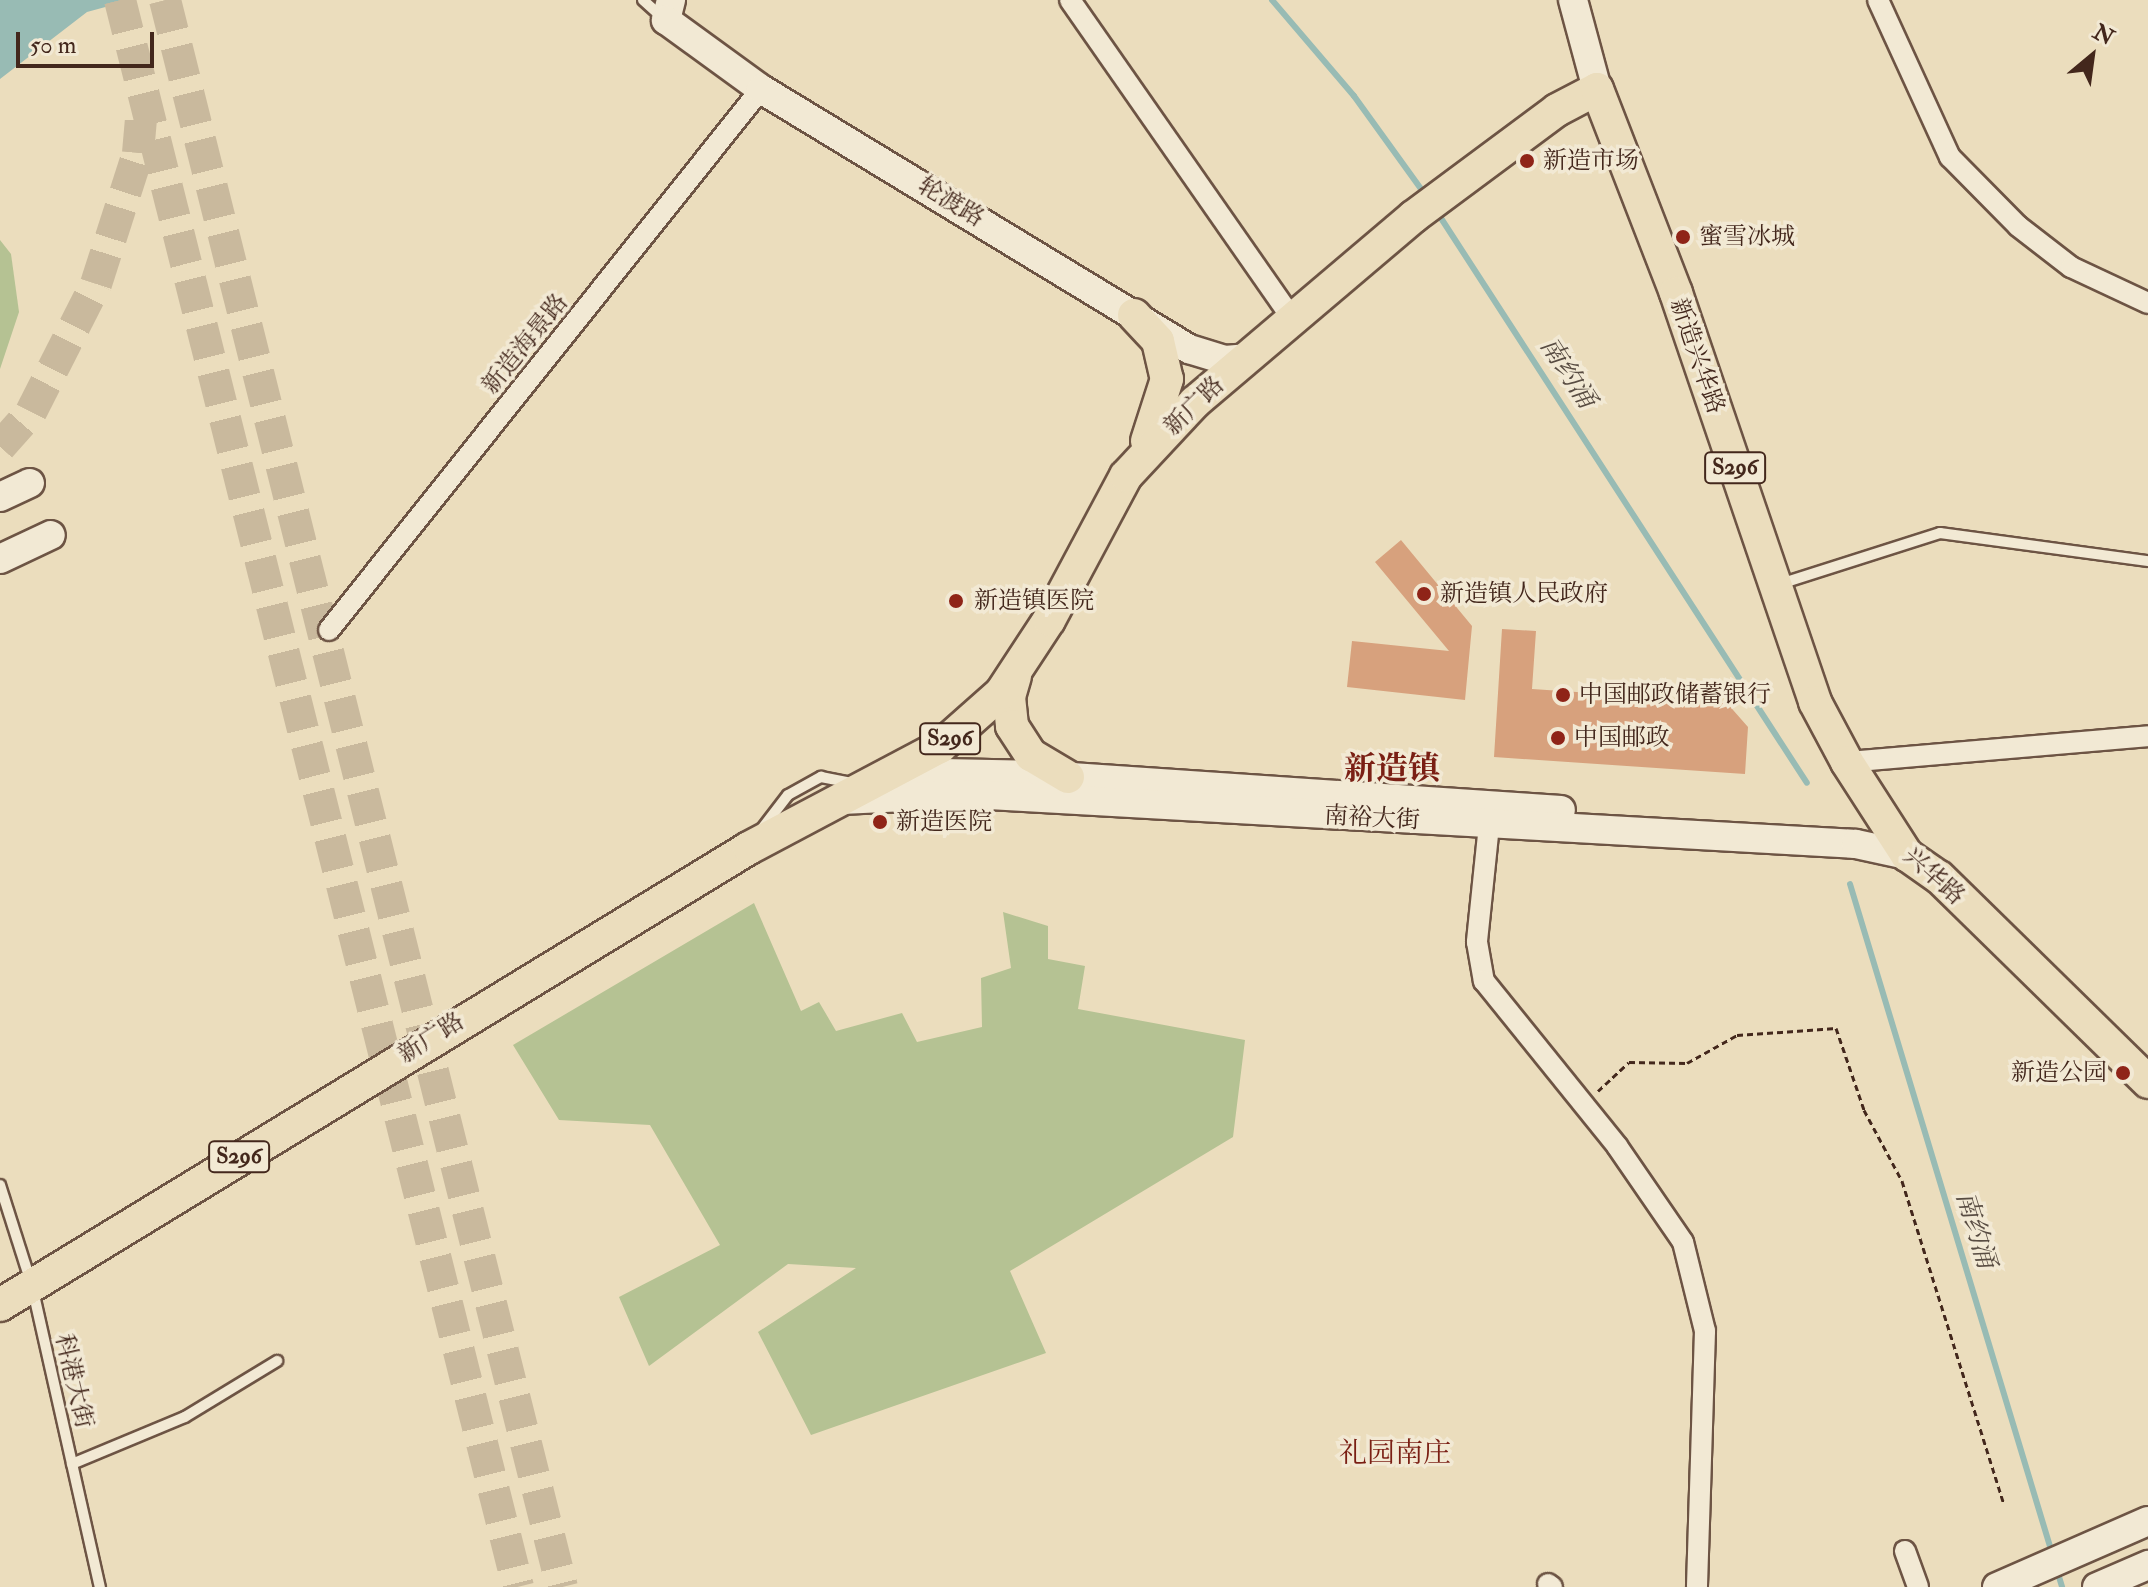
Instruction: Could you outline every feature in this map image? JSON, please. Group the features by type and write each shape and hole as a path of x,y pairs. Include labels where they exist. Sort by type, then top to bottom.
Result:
{"main road":[{"name":"新造兴华路","path":"1573,0 1597,89 1676,293 1815,702 1847,762 1900,846"},
{"name":"轮渡路","path":"669,10 761,89 1134,315 1201,355 1246,358"},
{"name":"新广路","path":"865,786 950,739 991,703 1018,670 1137,463 1246,358 1461,180 1557,110 1597,89"},
{"path":"1134,315 1158,341 1167,379 1162,404 1137,463"},
{"path":"0,497 30,483"},
{"path":"0,559 51,535"},
{"path":"1018,670 1009,697 1012,726 1031,755 1068,777"},
{"name":"南裕大街","path":"865,786 917,774 1068,777 1900,846"},
{"name":"S296","path":"836,800 865,786"},
{"name":"南裕大街","path":"836,800 941,793 1900,846"},
{"name":"新广路","path":"32,1286 749,848 836,800"},
{"name":"兴华路","path":"1900,846 1935,858 1979,891 2148,1053"},
{"name":"兴华路","path":"1900,846 1939,877 2148,1082"},
{"path":"0,1280 7,1276 32,1286"},
{"name":"S296","path":"0,1305 32,1286"},
{"path":"1997,1587 2148,1521"},
{"path":"2101,1585 2148,1565"}],"street":[{"path":"1070,0 1292,318"},
{"path":"1878,0 1950,157 2018,226 2071,267 2148,303"},
{"name":"新造海景路","path":"329,630 761,89"},
{"path":"1847,762 2148,736"},
{"path":"1489,825 1477,942 1484,981 1584,1105 1683,1242 1705,1331 1697,1587"},
{"path":"1905,1551 1918,1587"}],"lane":[{"path":"643,0 669,10"},
{"path":"1775,585 1940,533 2148,561"},
{"path":"749,848 788,795 821,777 865,786"},
{"name":"科港大街","path":"0,1185 32,1286 100,1587"},
{"path":"72,1464 185,1417 277,1361"}],"path":[{"path":"1584,1105 1629,1062 1687,1063 1737,1035 1836,1028 1864,1110 1902,1181 2003,1502"}],"green space":[{"path":"0,240 11,254 19,312 0,369"},
{"path":"754,903 801,1011 819,1002 836,1031 902,1013 917,1042 982,1027 981,978 1011,968 1003,912 1048,926 1048,959 1085,966 1078,1009 1245,1040 1233,1137 1010,1271 1046,1353 811,1435 758,1332 856,1268 788,1264 649,1366 619,1297 720,1245 650,1125 559,1120 513,1045"}],"water":[{"path":"0,0 131,0 87,12 0,79"}],"building":[{"name":"新造镇人民政府","path":"1401,540 1472,626 1465,700 1347,687 1352,641 1449,651 1375,562"},
{"name":"中国邮政储蓄银行","path":"1502,629 1536,631 1532,689 1726,702 1748,727 1745,774 1494,757"}],"waterway":[{"name":"南约涌","path":"1272,0 1354,96 1426,196"},
{"name":"南约涌","path":"1437,212 1807,783"},
{"name":"南约涌","path":"1850,884 2052,1553"},
{"name":"南约涌","path":"2056,1567 2062,1587"}],"tunnel":[{"path":"120,0 518,1587"},
{"path":"165,0 562,1587"},
{"path":"0,447 31,412 96,284 138,153 141,117"}],"place":[{"name":"新造市场","path":"1527,161"},
{"name":"蜜雪冰城","path":"1683,237"},
{"name":"新造镇人民政府","path":"1424,594"},
{"name":"新造镇医院","path":"956,601"},
{"name":"中国邮政储蓄银行","path":"1563,695"},
{"name":"中国邮政","path":"1558,738"},
{"name":"新造医院","path":"880,822"},
{"name":"新造公园","path":"2123,1073"}],"district":[{"name":"新造镇","path":"1392,769"},
{"name":"礼园南庄","path":"1395,1454"}]}
